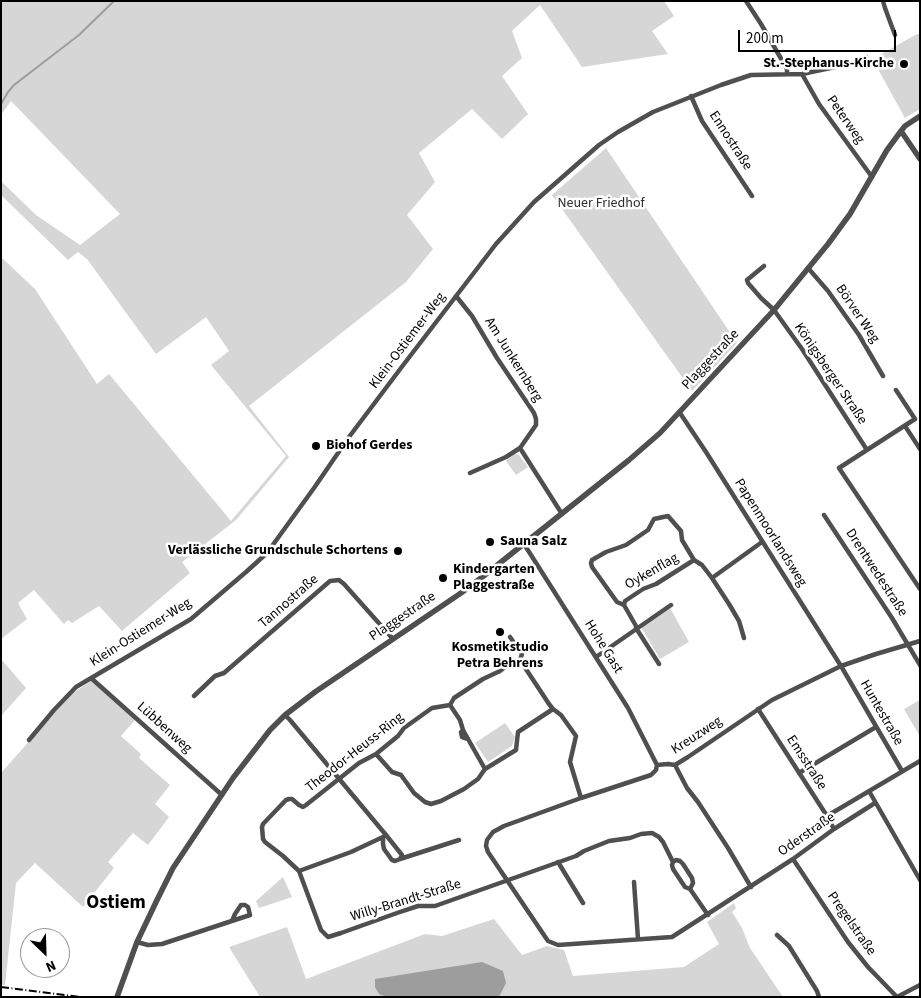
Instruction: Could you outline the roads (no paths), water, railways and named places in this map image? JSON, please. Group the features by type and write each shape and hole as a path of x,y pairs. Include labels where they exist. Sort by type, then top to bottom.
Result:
{"street":[{"path":"746,1 787,69 787,74"},
{"path":"884,1 895,35"},
{"name":"Klein-Ostiemer-Weg","path":"29,740 76,687 191,619 267,552 350,435 496,244 530,208 599,145 653,112 720,85 751,76 802,74 854,63 866,57"},
{"name":"Peterweg","path":"802,74 819,104 872,177"},
{"name":"Ennostraße","path":"691,96 702,121 752,196"},
{"name":"Plaggestraße","path":"116,997 137,942 173,868 251,753 270,730 285,715 315,692 464,591 629,460 660,433 774,310 850,214 887,150 901,131 920,116"},
{"path":"901,131 920,159"},
{"path":"764,266 747,280 760,298 774,310"},
{"name":"Börver Weg","path":"808,268 833,298 859,335 883,376"},
{"name":"Am Junkernberg","path":"456,296 472,316 536,419 536,425 520,448"},
{"name":"Königsberger Straße","path":"774,310 802,349 867,450"},
{"path":"896,390 914,419 840,468 920,589"},
{"name":"Papenmoorlandsweg","path":"680,413 841,666"},
{"path":"905,426 920,449"},
{"path":"470,473 506,457 520,448 562,514"},
{"name":"Drentwedestraße","path":"824,515 920,665"},
{"path":"659,664 624,605 617,602 591,563 592,560 606,552 626,545 648,530 654,519 668,516 681,530 682,540 694,560 702,565 712,578 739,621 744,638"},
{"path":"712,578 762,542"},
{"name":"Hohe Gast","path":"524,544 628,708 657,765"},
{"name":"Oykenflag","path":"624,605 624,601 643,589 656,584 694,560"},
{"name":"Tannostraße","path":"194,696 214,676 224,673 330,581 339,580 344,584 393,639"},
{"path":"596,657 670,604"},
{"path":"510,637 522,654 521,663 553,709 561,715 576,736 570,762 581,798"},
{"name":"Kreuzweg","path":"487,840 493,832 504,826 651,774 656,770 657,765 675,765 772,700 841,666 920,641"},
{"name":"Theodor-Heuss-Ring","path":"308,896 299,871 263,839 263,824 289,798 299,805 306,805 359,764 376,754 398,736 404,728 432,708 450,705 454,698 483,679 520,660"},
{"name":"Huntestraße","path":"841,666 902,771"},
{"name":"Lübbenweg","path":"91,678 222,795"},
{"path":"450,705 460,720 463,730 485,769"},
{"path":"376,754 392,772 401,774 414,793 425,802 431,804 464,789 478,779 485,769 516,750 518,732 553,709"},
{"name":"Emsstraße","path":"758,709 827,816 834,830"},
{"path":"285,715 402,856 400,859"},
{"path":"799,773 876,727"},
{"name":"Oderstraße","path":"827,816 920,761"},
{"path":"675,765 687,788 728,848 751,887"},
{"path":"869,791 920,880"},
{"name":"Oderstraße","path":"487,840 488,852 548,941 558,945 672,937 751,887 875,803"},
{"path":"507,880 576,856 609,841 652,833 663,842 673,862 673,870 681,883 685,887 690,888 708,915"},
{"path":"385,836 382,844 392,860 459,840"},
{"path":"299,871 351,852 385,836"},
{"name":"Pregelstraße","path":"793,859 848,942 868,967 897,997"},
{"path":"673,862 676,860 683,864 692,878 693,883 690,888"},
{"path":"558,862 583,903"},
{"name":"Willy-Brandt-Straße","path":"308,896 321,930 328,937 332,937 396,913 418,906 434,906 507,880"},
{"path":"634,882 638,939"},
{"path":"137,942 148,946 162,944 232,921"},
{"path":"777,935 789,946 818,990 819,997"},
{"path":"897,997 920,984"}],"waterway":[{"path":"1,104 14,85 79,35 114,1"}],"railway":[{"path":"1,987 80,997"}],"place":[{"name":"St.-Stephanus-Kirche","path":"904,64"},
{"name":"Biohof Gerdes","path":"316,446"},
{"name":"Sauna Salz","path":"490,542"},
{"name":"Verlässliche Grundschule Schortens","path":"398,551"},
{"name":"Kindergarten Plaggestraße","path":"443,578"},
{"name":"Kosmetikstudio Petra Behrens","path":"500,632"}],"district":[{"name":"Ostiem","path":"116,904"}],"park label":[{"name":"Neuer Friedhof","path":"601,204"}]}
